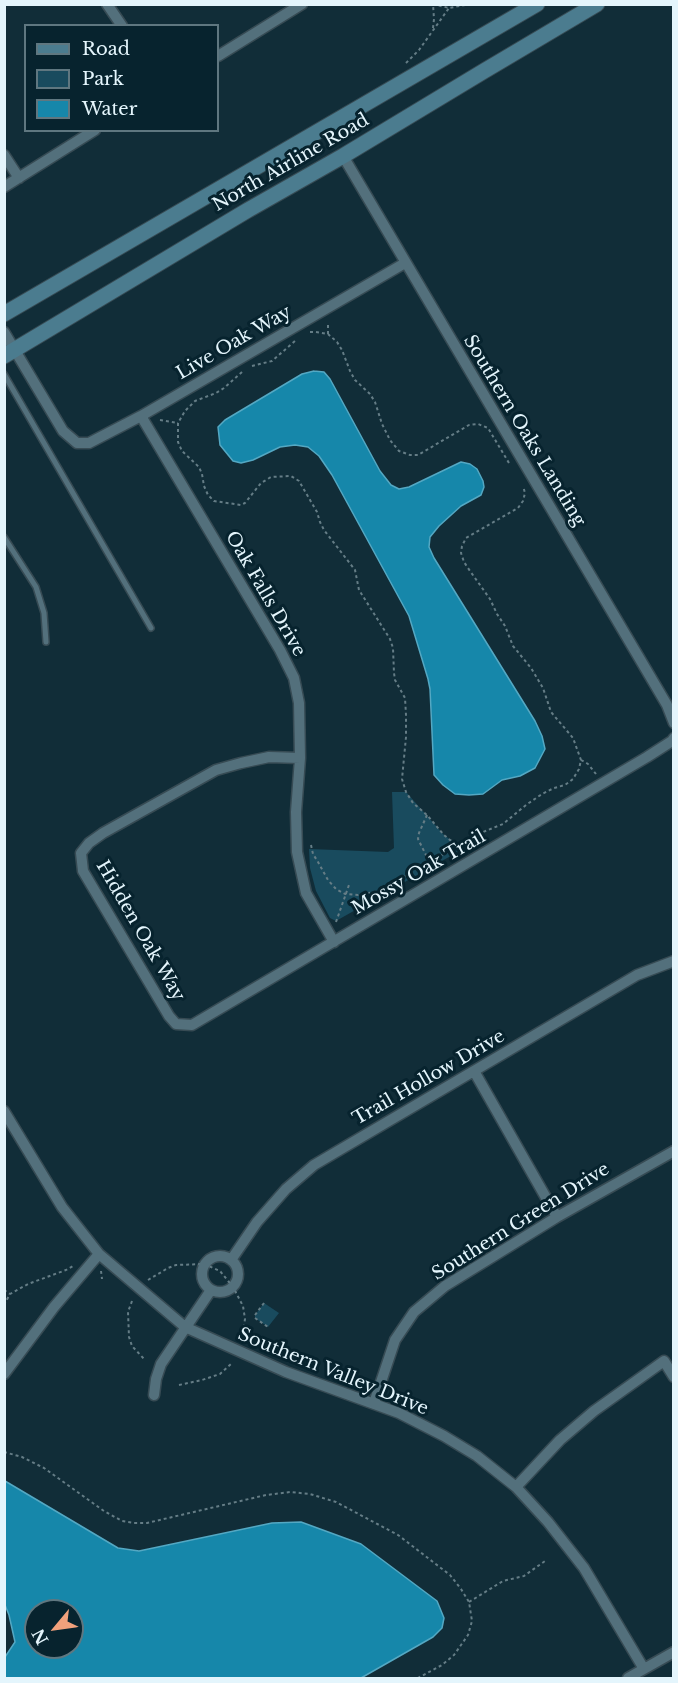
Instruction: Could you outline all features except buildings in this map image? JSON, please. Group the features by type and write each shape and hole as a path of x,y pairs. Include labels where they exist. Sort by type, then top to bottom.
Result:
{"main road":[{"name":"North Airline Road","path":"4,314 537,4"},
{"name":"North Airline Road","path":"10,352 597,4"}],"street":[{"path":"107,4 121,24"},
{"path":"219,55 303,5"},
{"path":"4,187 92,132"},
{"path":"4,155 19,178"},
{"name":"Southern Oaks Landing","path":"344,156 667,705 674,723"},
{"name":"Live Oak Way","path":"10,352 63,431 77,443 89,443 141,416 405,263"},
{"path":"4,332 10,352"},
{"name":"Oak Falls Drive","path":"141,416 280,650 294,678 299,703 300,758 296,812 297,852 306,893 332,939"},
{"name":"Mossy Oak Trail","path":"176,1024 192,1025 332,939 647,758 674,738"},
{"name":"Hidden Oak Way","path":"176,1024 169,1016 83,871 81,853 89,843 103,833 216,770 269,757 300,758"},
{"name":"Trail Hollow Drive","path":"231,1260 257,1222 286,1189 314,1165 637,975 674,961"},
{"path":"474,1071 557,1217"},
{"name":"Southern Valley Drive","path":"4,1111 62,1207 99,1254 185,1327 286,1372 399,1413 477,1456 516,1487 561,1537 584,1568 644,1669"},
{"name":"Southern Green Drive","path":"374,1403 395,1340 414,1312 445,1286 557,1217 674,1151"},
{"path":"4,1374 54,1307 99,1254"},
{"path":"214,1257 225,1257 231,1260 237,1270 236,1282 228,1291 222,1293 211,1290 201,1276 204,1264 214,1257"},
{"path":"154,1395 161,1364 211,1290"},
{"path":"516,1487 560,1440 594,1411 664,1361 674,1377"},
{"path":"628,1678 674,1652"}],"lane":[{"path":"4,374 151,628"},
{"path":"4,537 36,587 44,613 46,642"}],"path":[{"path":"433,31 433,4 449,8 470,4"},
{"path":"305,333 328,334 337,342 355,380 375,402 382,424 399,451 418,455 468,425 478,424 488,428 511,467"},
{"path":"300,337 273,361 248,367 224,388 195,401 178,423 177,442 200,467 204,486 214,501 241,505 261,483 271,477 291,476 299,481 310,498 324,530 355,570 359,590 390,639 393,648 395,680 405,698 406,737 402,779 406,792 413,803 444,835 460,845"},
{"path":"523,487 525,493 518,508 466,538 461,554 490,599 513,646 531,668 543,688 551,712 573,738 581,760 588,764 602,784"},
{"path":"311,844 313,854 336,889 345,894 358,895 375,892 392,885 429,861 483,832 503,824 542,794 565,785 573,779 581,760"},
{"path":"427,815 418,839 429,861"},
{"path":"332,939 349,885"},
{"path":"4,1305 10,1294 28,1284 66,1270 78,1262"},
{"path":"4,1290 10,1294"},
{"path":"132,1301 128,1312 129,1337 132,1346 146,1360"},
{"path":"264,1302 255,1318 268,1327"},
{"path":"179,1385 220,1374 232,1363"},
{"path":"4,1452 22,1457 44,1468 104,1511 122,1521 147,1523 266,1495 290,1492 310,1494 336,1502 398,1535 450,1575 469,1602 472,1621 468,1635 454,1655 418,1678"},
{"path":"469,1602 504,1581 524,1576 545,1561"}],"green space":[{"path":"392,792 406,792 444,835 463,849 336,921 330,918 316,891 310,868 309,849 388,852 394,848"},
{"path":"264,1303 279,1313 268,1327 255,1318"}],"water":[{"path":"314,371 324,372 330,379 380,471 391,485 399,489 409,487 461,462 477,469 483,481 484,487 481,495 461,506 439,526 430,537 429,547 535,721 545,749 535,768 520,776 502,780 483,794 455,794 434,775 430,689 409,616 332,475 319,456 308,447 295,445 280,447 241,463 233,461 220,445 218,427 225,420 302,374"},
{"path":"5,1481 118,1548 139,1551 272,1523 301,1522 361,1544 437,1601 444,1618 442,1628 433,1637 361,1678 5,1678 5,1657 15,1642 5,1605"}]}
